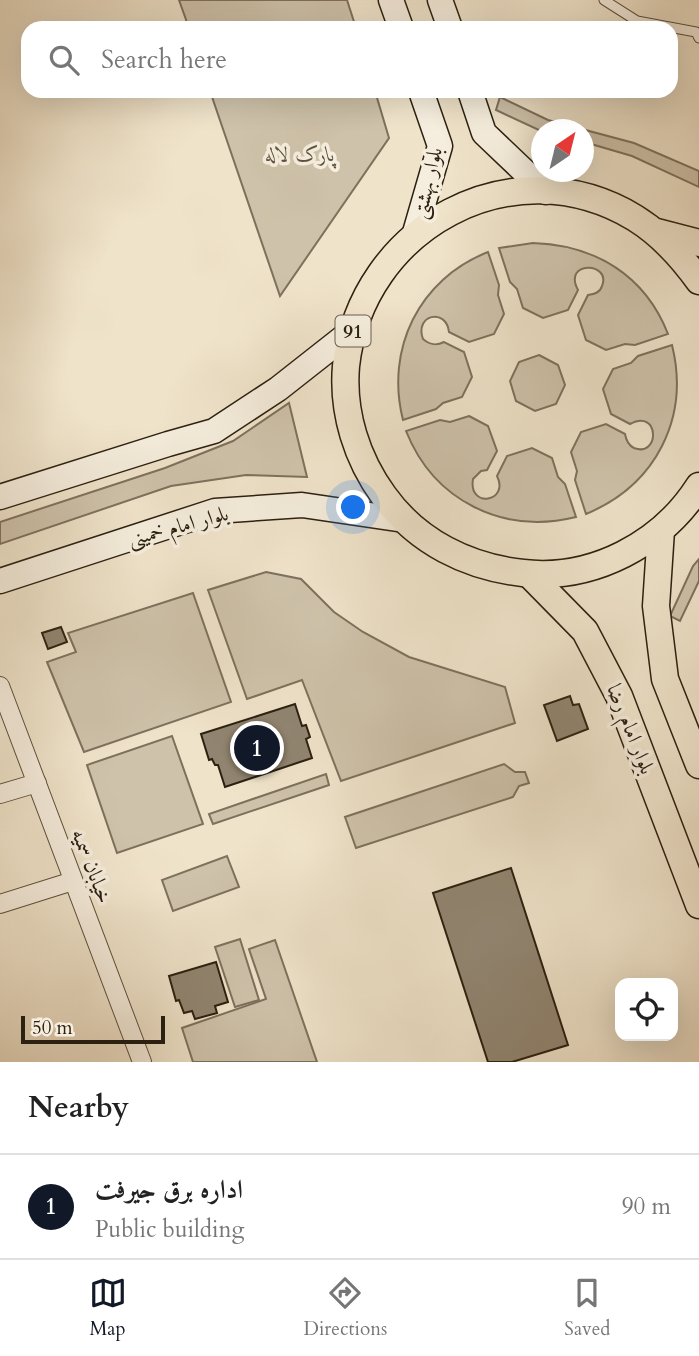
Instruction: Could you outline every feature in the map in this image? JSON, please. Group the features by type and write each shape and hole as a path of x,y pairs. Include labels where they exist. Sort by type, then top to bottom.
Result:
{"main road":[{"path":"391,0 398,21"},
{"path":"440,0 448,21"},
{"name":"بلوار بهشتی","path":"414,236 440,146 423,98"},
{"path":"472,98 484,133 546,192"},
{"name":"91","path":"699,281 671,246 653,231 634,218 602,203 569,194 546,192 499,195 477,201 432,222 397,251 383,269 360,308 353,330 348,352 346,386 349,420 355,442 375,484 388,503 404,520 441,548 483,566 529,574 552,574 597,565 623,555 661,530 699,486"},
{"name":"91","path":"653,231 699,243"},
{"path":"0,497 214,431 278,389 353,330"},
{"name":"بلوار امام خمینی","path":"0,581 215,511 302,505 404,520"},
{"path":"661,530 656,606 665,679 699,765"},
{"name":"بلوار امام رضا","path":"529,574 585,631 619,696 699,905"}],"street":[{"name":"خیابان سمیه","path":"0,686 142,1062"},
{"path":"0,794 37,783"},
{"path":"0,904 74,881"}],"lane":[{"path":"604,0 637,21"},
{"path":"678,29 695,32 699,38"}],"green space":[{"path":"179,0 347,0 354,21 186,21"},
{"name":"پارک لاله","path":"212,98 377,98 389,138 280,296"},
{"path":"500,98 546,119 531,119 531,126 496,110"},
{"path":"594,132 634,143 699,171 699,187 632,156 594,145"},
{"path":"533,243 577,250 615,267 646,295 668,334 635,345 625,344 606,350 586,340 578,315 588,295 595,294 602,286 603,278 595,269 581,269 576,273 578,290 568,310 543,318 523,308 517,289 510,282 499,248"},
{"path":"488,252 499,285 498,295 504,314 494,334 469,342 449,332 442,319 432,317 426,320 421,331 423,339 433,344 444,342 464,352 472,377 462,397 403,420 399,368 404,343 413,320 426,298 443,280 464,264"},
{"path":"672,345 676,398 671,423 662,446 649,467 632,486 586,514 575,480 577,471 571,452 581,432 606,424 625,434 634,448 643,449 652,441 653,434 647,422 630,424 611,414 603,389 613,369 631,363 638,356"},
{"path":"539,355 558,365 565,385 556,404 535,411 516,401 510,381 519,362"},
{"path":"289,403 307,477 246,475 171,486 0,544 0,522 165,468 233,441"},
{"path":"469,416 488,426 497,451 487,470 481,471 473,479 476,495 482,498 494,496 498,492 497,476 507,456 532,448 552,458 558,477 565,484 576,517 523,521 474,507 453,494 418,456 406,431 440,420 450,422"},
{"path":"699,559 699,581 680,621 670,616 693,566"},
{"path":"266,572 301,579 334,612 363,632 409,657 505,687 515,723 341,781 302,680 247,699 208,590"},
{"path":"193,593 231,702 84,752 47,662 76,652 68,633"},
{"path":"172,736 203,824 117,853 87,765"},
{"path":"504,764 515,772 525,772 529,783 519,786 513,797 356,848 345,817"},
{"path":"326,774 329,785 213,824 209,814"},
{"path":"227,856 239,887 173,911 162,880"},
{"path":"240,939 259,1000 235,1007 215,947"},
{"path":"275,940 317,1062 193,1062 182,1028 266,999 249,949"}],"building":[{"path":"61,627 67,642 48,649 42,633"},
{"path":"570,696 573,705 579,704 588,729 557,741 544,705"},
{"path":"295,704 302,726 306,725 310,737 306,739 312,758 225,787 218,765 215,765 212,759 209,760 201,734"},
{"path":"511,868 568,1045 512,1062 488,1062 433,893"},
{"path":"216,962 228,1002 215,1006 217,1013 195,1019 192,1011 184,1013 179,1000 176,1001 169,976"}],"place":[{"name":"اداره برق جیرفت","path":"257,748"}]}
